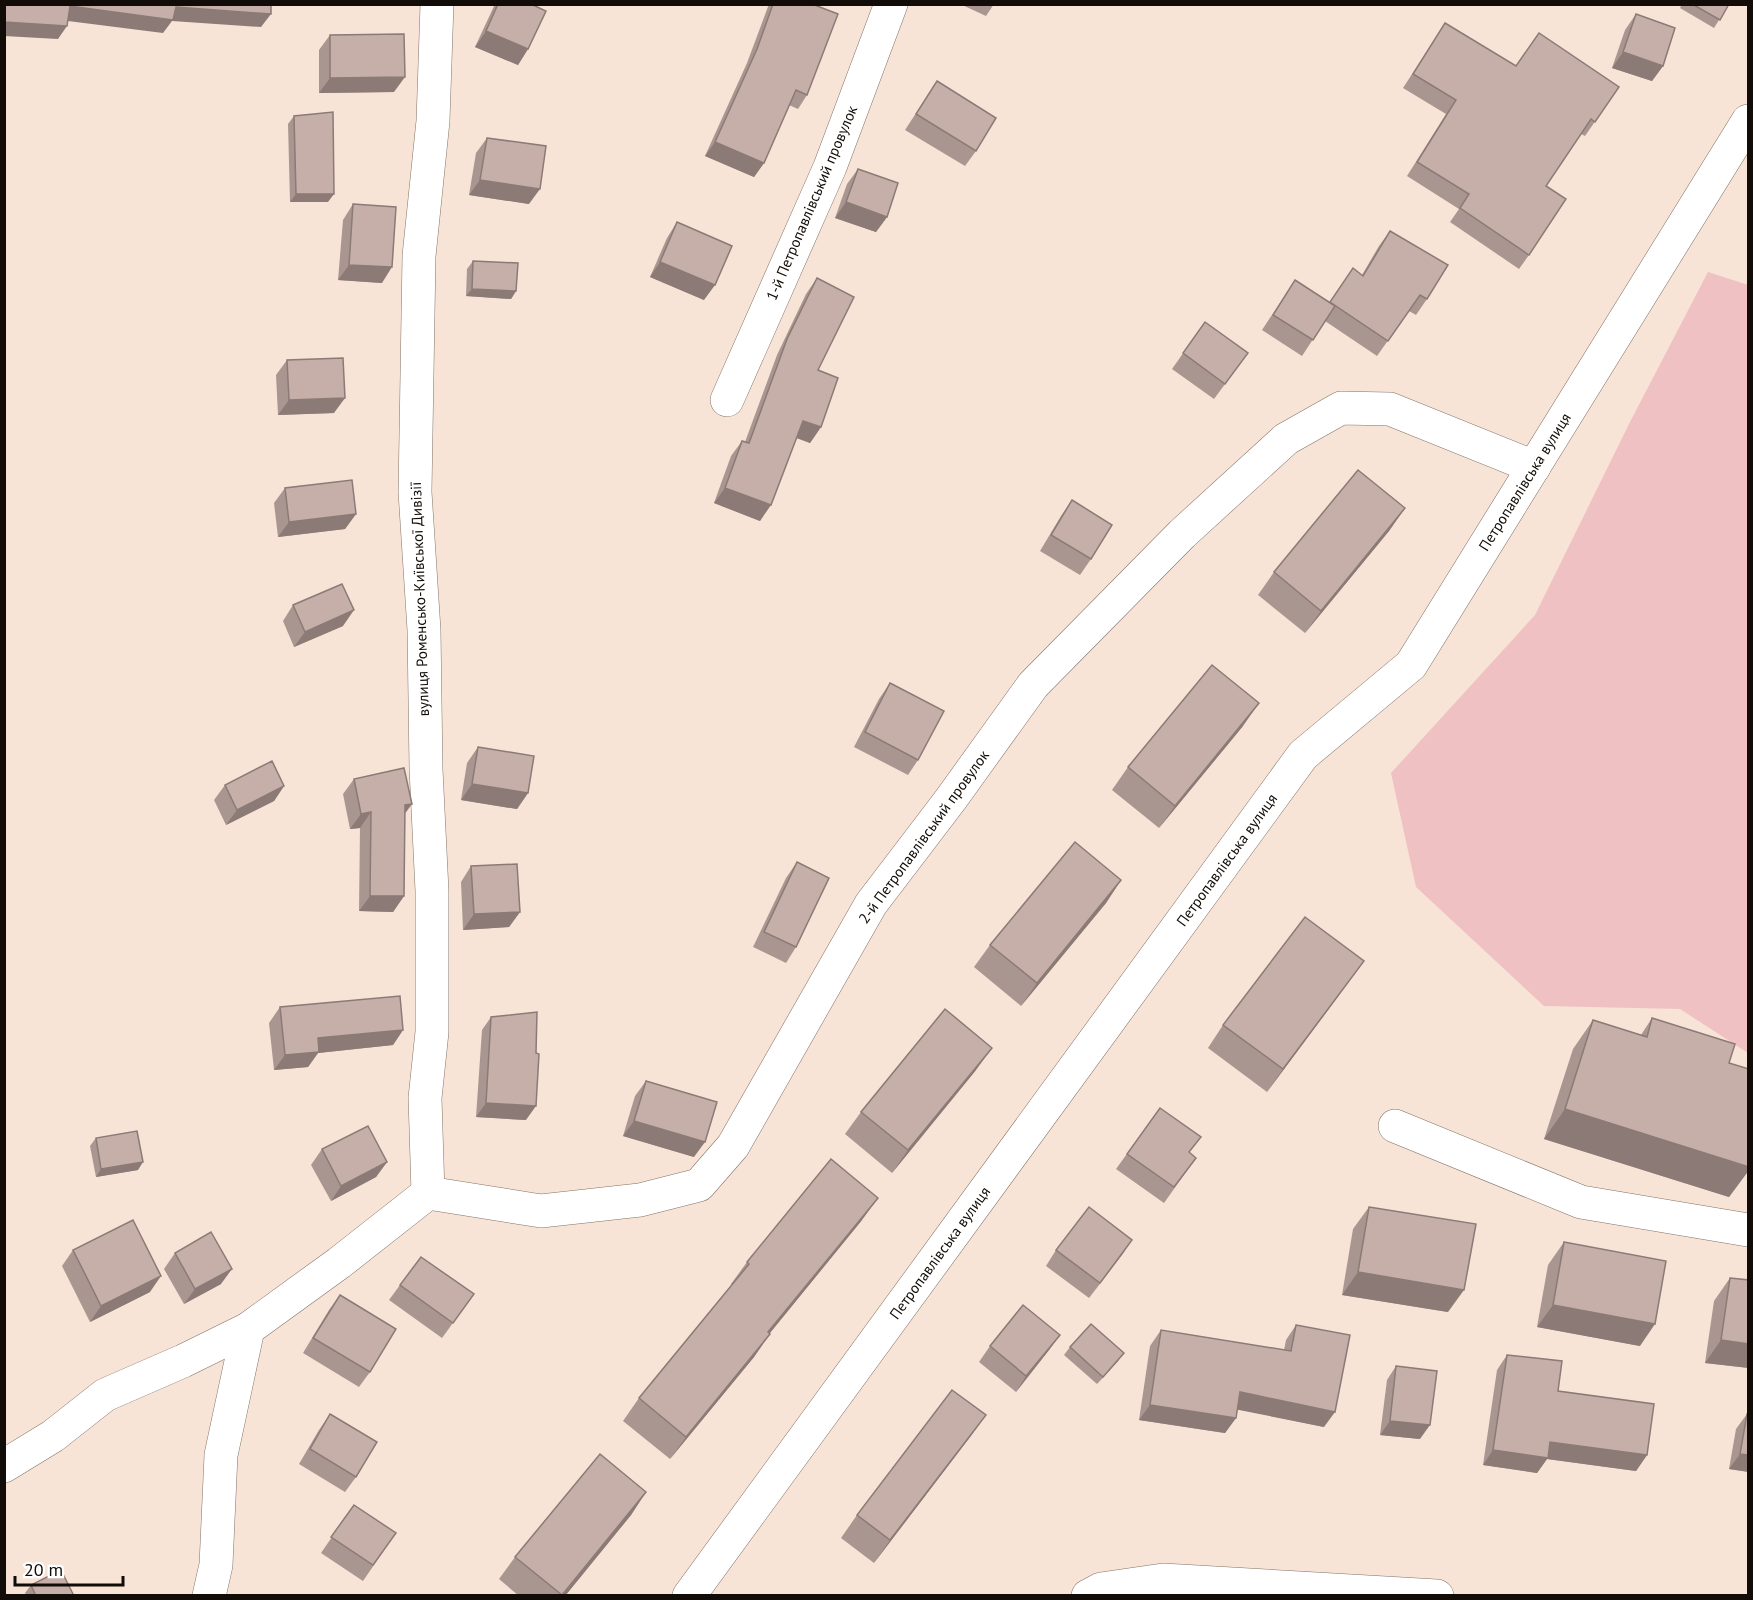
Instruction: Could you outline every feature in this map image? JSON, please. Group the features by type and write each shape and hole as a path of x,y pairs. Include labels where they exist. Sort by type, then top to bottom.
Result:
{"street":[{"name":"вулиця Роменсько-Київської Дивізії","path":"428,1193 425,1098 432,1032 432,891 426,768 424,630 415,492 419,256 433,121 437,4"},
{"name":"1-й Петропавлівський провулок","path":"727,400 830,167 891,4"},
{"name":"Петропавлівська вулиця","path":"689,1596 1303,755 1411,665 1749,121"},
{"name":"2-й Петропавлівський провулок","path":"428,1193 541,1211 640,1200 699,1185 733,1146 871,904 951,799 1033,685 1182,534 1286,439 1341,408 1390,409 1534,467"},
{"path":"1395,1126 1581,1202 1749,1230"},
{"path":"4,1466 53,1436 105,1395 183,1361 248,1329 339,1263 428,1193"},
{"path":"209,1596 216,1565 221,1455 248,1329"},
{"path":"1088,1596 1101,1589 1163,1580 1437,1596"}],"shaded area":[{"path":"1708,272 1748,285 1748,1053 1680,1009 1544,1006 1416,887 1391,773 1535,615 1630,422"}],"building":[{"path":"4,4 271,4 271,14 176,7 173,20 70,6 67,26 4,22"},
{"path":"498,4 531,4 546,11 528,49 486,31"},
{"path":"773,4 812,4 838,14 807,95 796,90 764,163 715,142 757,49"},
{"path":"1692,4 1729,4 1720,20"},
{"path":"1636,14 1675,28 1663,66 1623,52"},
{"path":"1445,23 1516,66 1539,33 1619,87 1595,122 1591,119 1546,186 1566,199 1529,255 1460,208 1469,194 1417,162 1456,100 1413,74"},
{"path":"404,34 405,77 330,78 330,35"},
{"path":"937,81 996,118 976,151 916,114"},
{"path":"333,112 334,194 296,194 294,116"},
{"path":"487,138 546,146 540,189 480,180"},
{"path":"858,169 898,183 887,217 846,202"},
{"path":"353,204 396,207 392,267 349,265"},
{"path":"677,222 732,246 715,285 660,262"},
{"path":"1390,231 1448,265 1427,299 1420,295 1388,341 1330,302 1353,268 1363,276"},
{"path":"473,261 518,263 516,291 472,289"},
{"path":"817,278 854,297 818,370 838,378 821,427 803,421 771,505 725,488 742,441 749,443 787,339"},
{"path":"1295,280 1335,306 1313,340 1273,315"},
{"path":"1205,322 1248,353 1225,384 1183,353"},
{"path":"343,358 345,398 289,400 287,360"},
{"path":"1358,470 1405,508 1321,611 1274,572"},
{"path":"352,480 356,514 289,522 285,488"},
{"path":"1072,500 1112,525 1091,559 1051,535"},
{"path":"342,584 354,610 305,632 293,605"},
{"path":"1212,665 1259,703 1175,806 1128,767"},
{"path":"890,683 944,711 918,760 865,732"},
{"path":"478,747 534,756 528,793 472,784"},
{"path":"272,761 284,786 237,810 225,785"},
{"path":"404,768 412,804 405,805 404,896 370,896 371,812 361,814 354,779"},
{"path":"1075,842 1121,880 1037,983 990,945"},
{"path":"797,862 829,878 796,947 764,932"},
{"path":"517,864 520,912 474,914 471,866"},
{"path":"1305,917 1364,961 1283,1069 1223,1025"},
{"path":"400,996 403,1030 318,1038 319,1052 285,1055 280,1007"},
{"path":"945,1009 992,1048 908,1150 861,1112"},
{"path":"537,1012 536,1053 539,1054 536,1106 486,1103 491,1017"},
{"path":"1652,1018 1735,1044 1729,1063 1749,1069 1749,1167 1565,1109 1593,1020 1647,1037"},
{"path":"646,1081 717,1102 705,1142 634,1121"},
{"path":"1160,1108 1201,1137 1189,1152 1196,1158 1174,1187 1127,1154"},
{"path":"368,1126 387,1162 341,1186 322,1149"},
{"path":"137,1131 143,1162 101,1169 96,1138"},
{"path":"831,1159 878,1198 768,1332 770,1334 686,1437 639,1398 749,1264 747,1262"},
{"path":"1089,1207 1132,1240 1100,1283 1056,1250"},
{"path":"1369,1207 1476,1224 1464,1290 1358,1272"},
{"path":"133,1220 161,1276 101,1306 73,1250"},
{"path":"211,1232 232,1269 195,1289 175,1253"},
{"path":"1564,1242 1666,1261 1655,1324 1553,1305"},
{"path":"421,1257 474,1294 453,1323 400,1285"},
{"path":"1730,1278 1749,1280 1749,1344 1721,1340"},
{"path":"340,1295 396,1329 370,1372 313,1338"},
{"path":"1023,1305 1060,1335 1026,1376 990,1346"},
{"path":"1091,1324 1124,1353 1103,1377 1070,1347"},
{"path":"1296,1325 1350,1335 1335,1412 1240,1392 1236,1418 1150,1405 1161,1330 1291,1351"},
{"path":"1507,1355 1562,1361 1558,1391 1654,1404 1647,1455 1550,1442 1548,1458 1493,1450"},
{"path":"1396,1366 1437,1371 1430,1425 1390,1421"},
{"path":"952,1390 986,1415 890,1540 857,1515"},
{"path":"330,1414 377,1442 356,1477 310,1449"},
{"path":"1747,1414 1749,1414 1749,1455 1740,1454"},
{"path":"600,1454 646,1492 562,1595 515,1557"},
{"path":"354,1505 396,1533 373,1565 331,1537"},
{"path":"61,1570 74,1596 36,1596 31,1585"}]}
